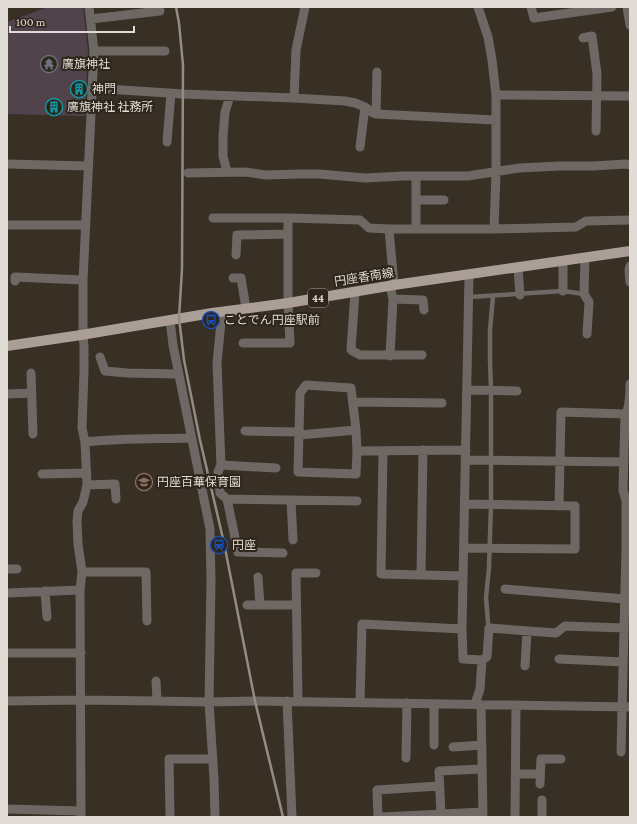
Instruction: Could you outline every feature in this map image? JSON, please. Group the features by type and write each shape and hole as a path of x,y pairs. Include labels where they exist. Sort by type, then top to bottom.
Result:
{"main road":[{"name":"円座香南線","path":"7,346 246,308 288,303 630,251"}],"street":[{"path":"7,809 81,814 80,590 82,572 78,544 77,521 78,511 83,502 87,485 85,442 82,428 84,371 83,280 94,51 89,7"},
{"path":"294,98 296,50 304,7"},
{"path":"478,7 488,37 496,95 494,229"},
{"path":"531,7 534,18 612,7"},
{"path":"627,7 630,26"},
{"path":"90,19 160,11"},
{"path":"583,38 592,36 597,74 596,131"},
{"path":"94,51 165,51"},
{"path":"376,114 377,72"},
{"path":"92,88 344,101 365,107 376,114 495,120"},
{"path":"167,142 171,93"},
{"path":"496,95 630,96"},
{"path":"227,172 223,156 223,136 225,112 230,96"},
{"path":"360,147 365,107"},
{"path":"7,164 88,166"},
{"path":"188,173 245,172 266,175 319,174 365,178 403,176 468,176 508,169 544,166 581,167 630,165"},
{"path":"416,181 416,229"},
{"path":"416,200 444,200"},
{"path":"213,218 360,220 369,228 389,229 576,227 586,221 630,220"},
{"path":"243,343 290,343 288,303 288,218"},
{"path":"7,225 86,225"},
{"path":"389,229 393,299 390,356"},
{"path":"236,256 237,235 288,234"},
{"path":"585,258 584,294 589,302 587,334"},
{"path":"563,261 563,292"},
{"path":"630,266 630,282"},
{"path":"518,268 520,295"},
{"path":"469,275 462,629 463,659 482,660 487,657 490,628 556,633 565,626 624,628"},
{"path":"15,281 15,276 83,280"},
{"path":"233,278 241,278 246,308"},
{"path":"355,292 351,350 360,355 422,355"},
{"path":"393,299 423,300 424,310"},
{"path":"222,312 217,364 221,465 218,472 220,493 227,499 238,552 283,553"},
{"path":"170,320 172,345 210,529 211,581 209,702 215,817"},
{"path":"100,357 105,371 178,374"},
{"path":"31,373 33,434"},
{"path":"621,752 626,707 623,662 626,501 622,490 625,414 627,412 630,384"},
{"path":"306,385 351,388 356,430 356,474 298,472 300,394 306,385"},
{"path":"467,390 517,391"},
{"path":"7,394 32,393"},
{"path":"353,402 442,404"},
{"path":"559,506 561,412 625,414"},
{"path":"245,431 299,433 356,430"},
{"path":"85,442 124,439 191,438"},
{"path":"357,451 423,450 491,460 624,462"},
{"path":"421,574 423,450"},
{"path":"383,451 381,574 463,576"},
{"path":"221,465 276,468"},
{"path":"42,474 86,473"},
{"path":"87,485 115,484 116,500"},
{"path":"227,499 357,501"},
{"path":"291,500 294,540"},
{"path":"464,504 575,506 575,549 464,548"},
{"path":"7,569 17,569"},
{"path":"82,572 146,572 147,621"},
{"path":"298,702 296,573 316,573"},
{"path":"258,577 260,605"},
{"path":"505,589 624,598"},
{"path":"7,593 80,590"},
{"path":"45,591 47,617"},
{"path":"247,605 296,605"},
{"path":"360,703 362,624 462,629"},
{"path":"525,666 527,631"},
{"path":"7,654 80,654"},
{"path":"382,817 441,814 483,814 482,745 478,705 482,660"},
{"path":"559,660 623,662"},
{"path":"156,681 156,701"},
{"path":"7,701 287,701 626,707"},
{"path":"287,701 292,817"},
{"path":"406,758 407,703"},
{"path":"434,704 434,745"},
{"path":"515,817 516,705"},
{"path":"453,747 482,745"},
{"path":"170,817 169,759 213,759"},
{"path":"540,784 541,759 561,759"},
{"path":"441,814 439,771 482,769"},
{"path":"516,774 540,774"},
{"path":"378,817 376,790 439,786"},
{"path":"542,800 542,817"}],"lane":[{"path":"469,297 563,292 584,294"},
{"path":"490,628 488,622 486,596 489,568 491,504 490,330 493,296"}],"building":[{"name":"廣旗神社","path":"48,7 83,7 88,51 85,116 7,114 7,22"}],"railway":[{"path":"176,7 183,65 182,269 179,318 184,360 200,440 224,543 255,701 283,817"}],"place":[{"name":"廣旗神社","path":"49,64"},
{"name":"神門","path":"79,89"},
{"name":"廣旗神社 社務所","path":"54,107"},
{"name":"ことでん円座駅前","path":"211,320"},
{"name":"円座百華保育園","path":"144,482"},
{"name":"円座","path":"219,545"}]}
